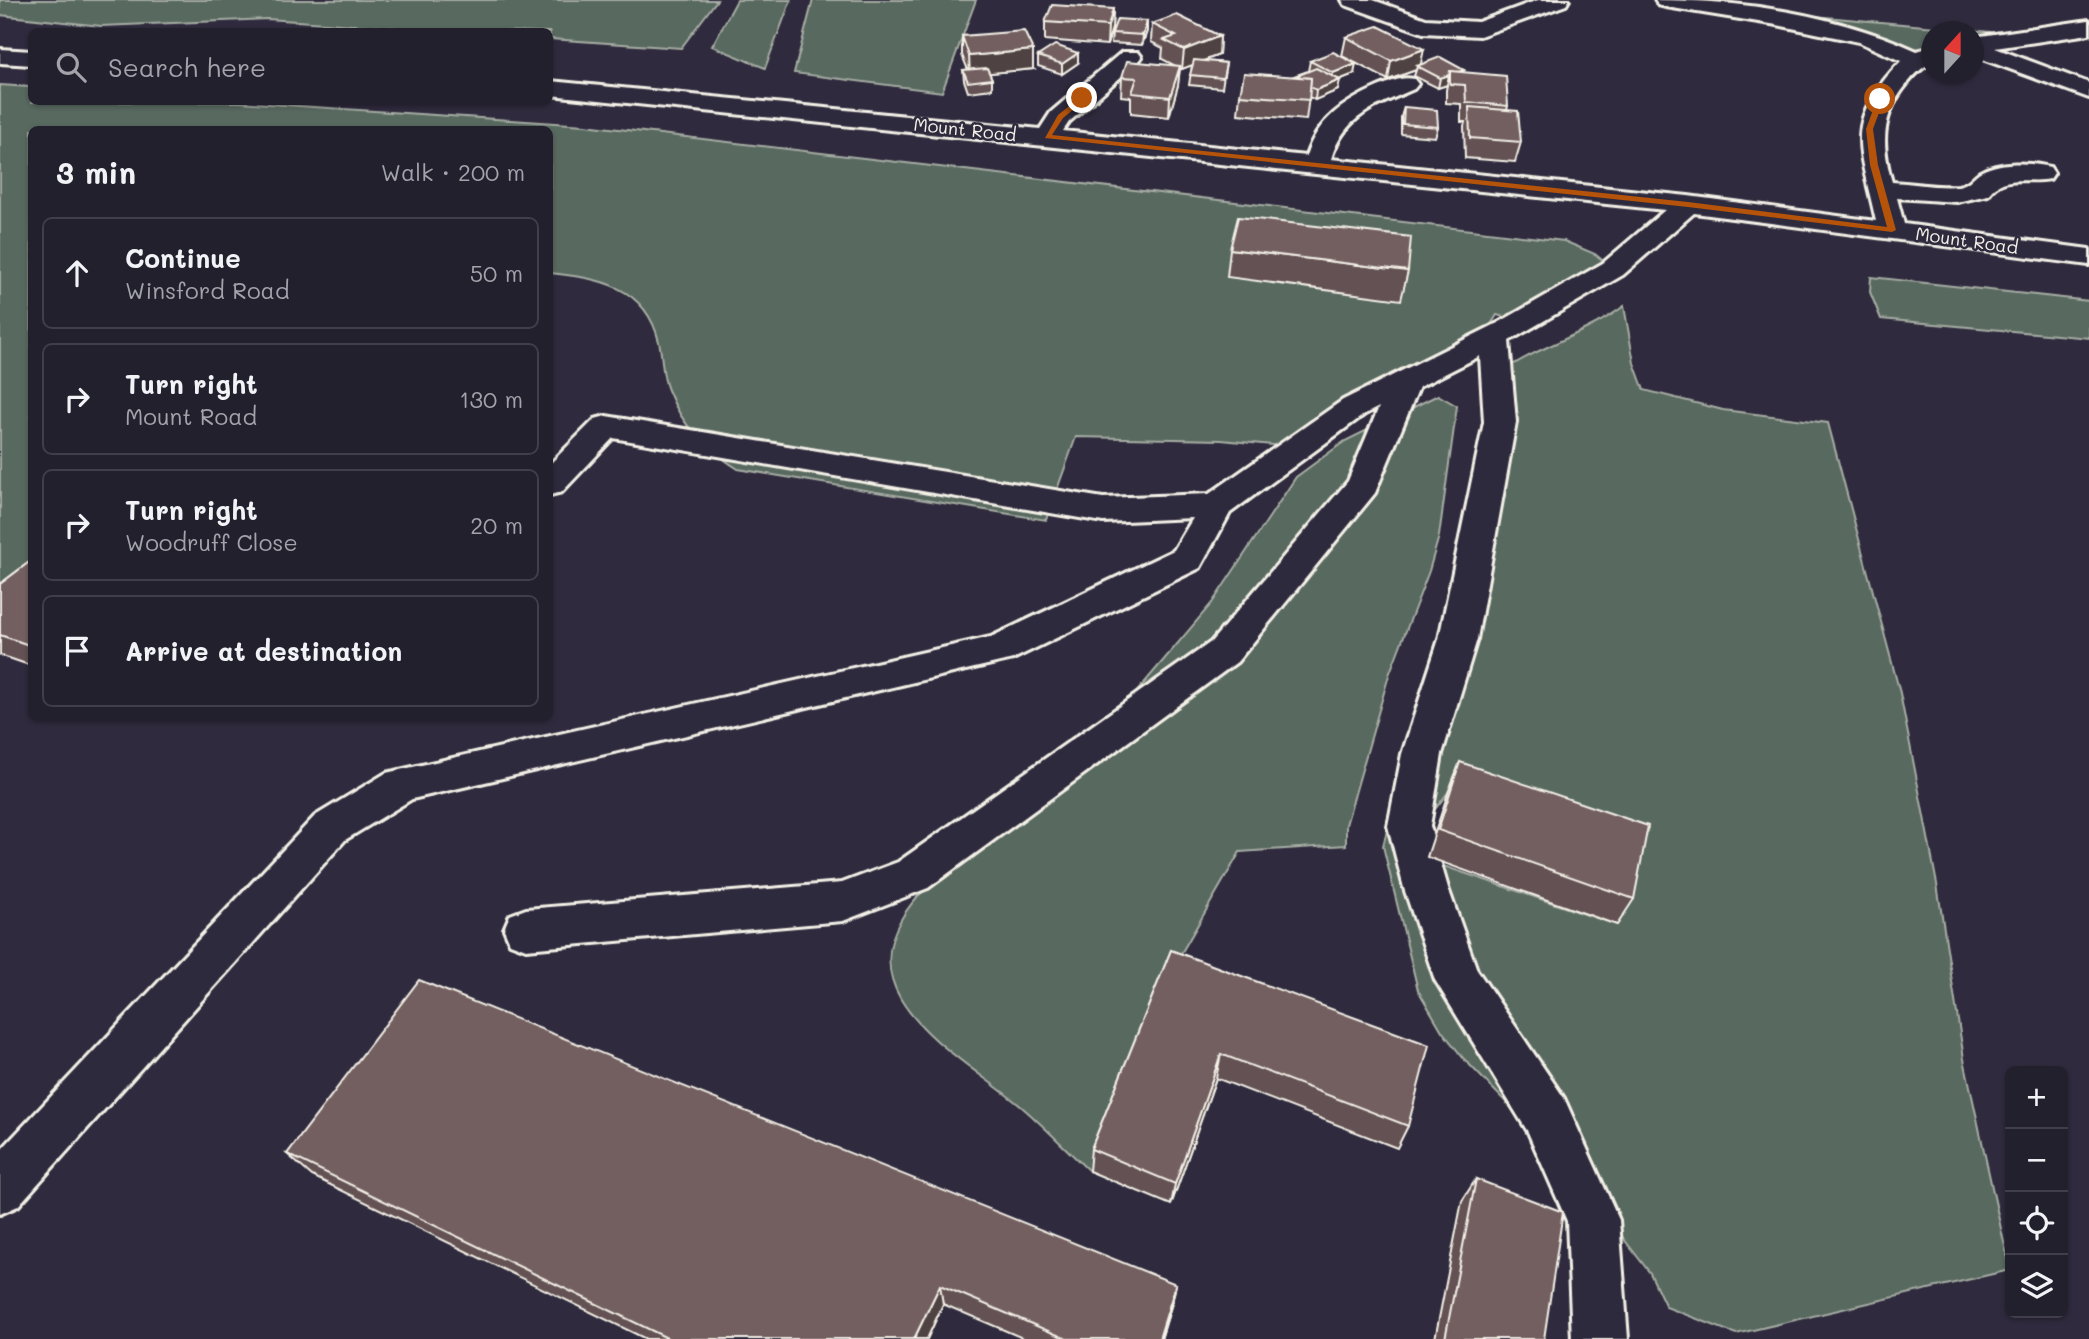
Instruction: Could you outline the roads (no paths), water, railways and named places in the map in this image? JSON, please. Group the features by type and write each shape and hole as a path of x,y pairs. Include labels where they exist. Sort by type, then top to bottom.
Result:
{"street":[{"path":"1353,0 1423,26 1480,29 1558,0"},
{"path":"1666,0 1777,18 1866,37 1921,55"},
{"path":"1984,44 2089,27"},
{"path":"1984,50 2089,91"},
{"path":"0,56 28,58"},
{"path":"1047,137 1060,117 1130,57"},
{"path":"1892,230 1874,165 1869,129 1880,99 1921,58"},
{"path":"1317,166 1321,145 1346,111 1406,83"},
{"name":"Mount Road","path":"553,88 1688,204 2089,257"},
{"path":"1881,189 1957,194 1979,189 1986,178 1996,173 2041,173"},
{"path":"0,1188 330,828 401,785 1000,649 1187,559 1217,505 1354,407 1494,336 1613,269 1688,204"},
{"path":"1494,336 1500,422 1458,639 1422,754 1409,826 1426,888 1458,979 1546,1115 1593,1220 1600,1339"},
{"path":"526,929 843,902 913,876 1224,652 1363,485 1405,382"},
{"path":"553,481 606,426 1102,510 1217,505"}]}
